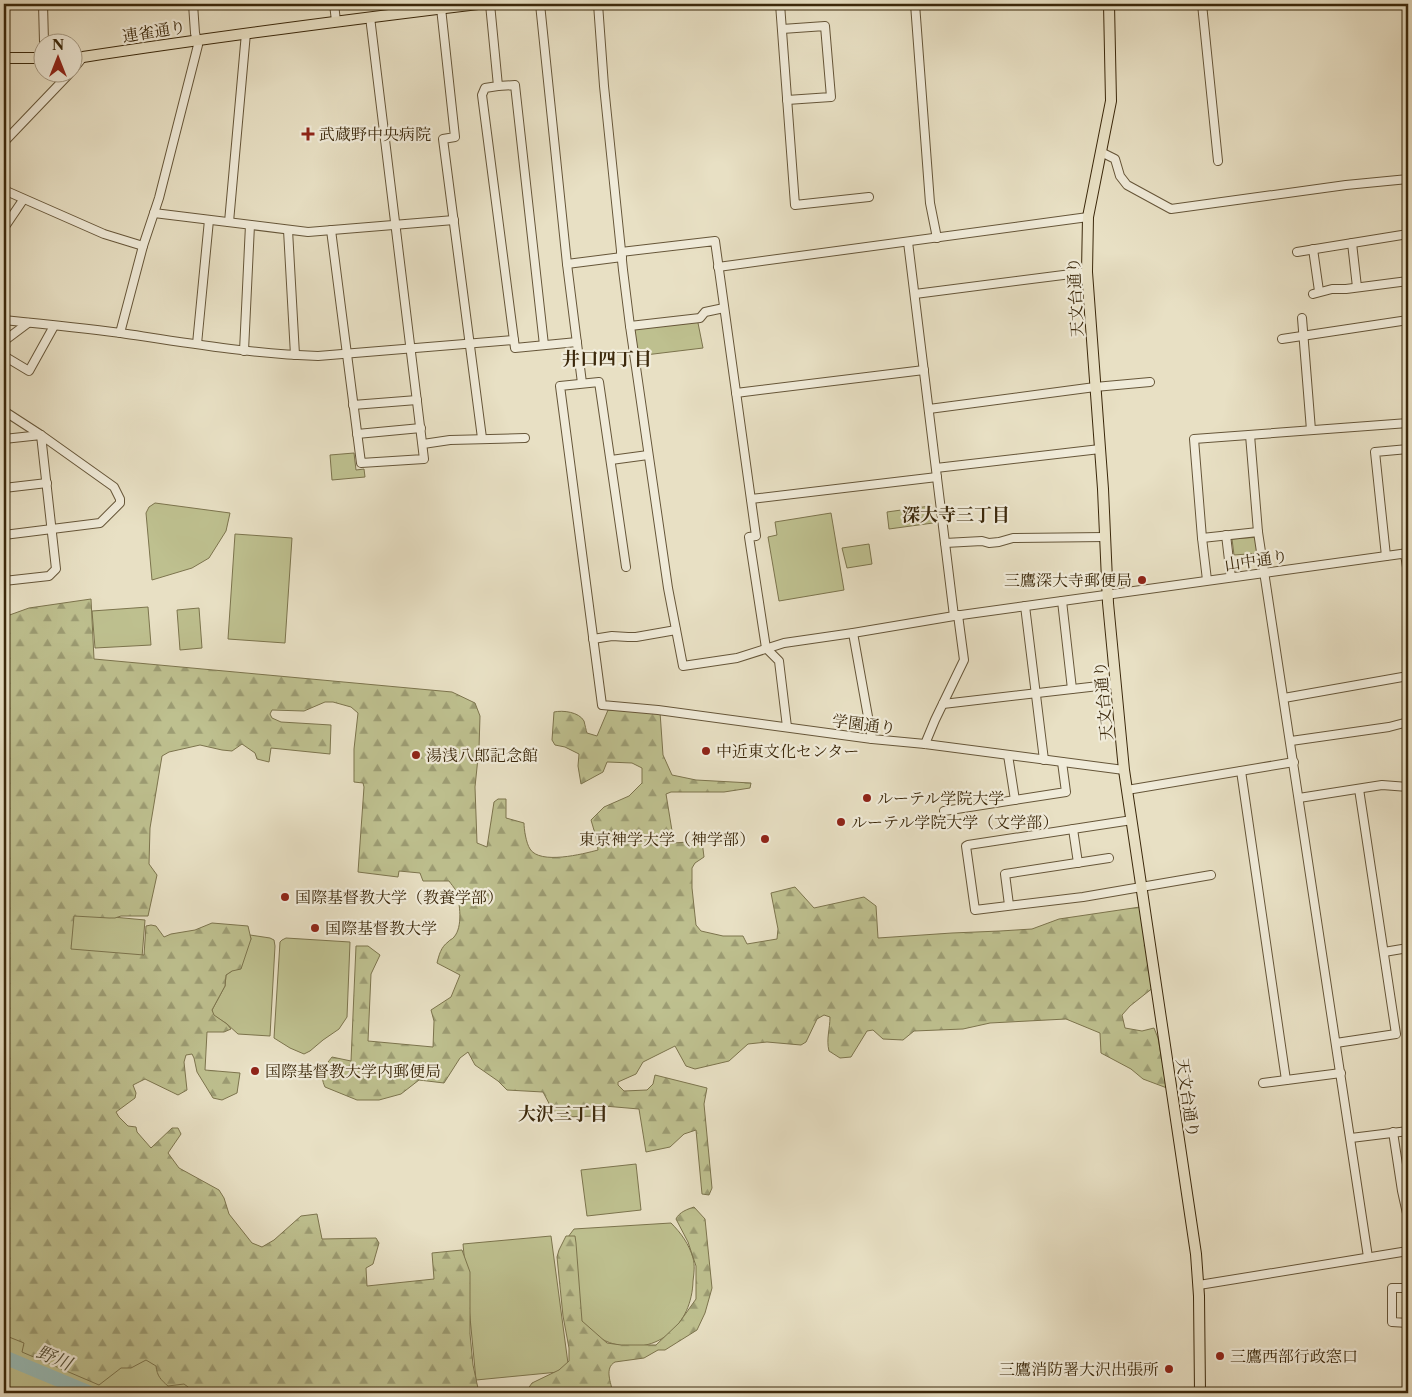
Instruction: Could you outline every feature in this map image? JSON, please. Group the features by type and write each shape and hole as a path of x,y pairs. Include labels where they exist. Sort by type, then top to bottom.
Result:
{"main road":[{"name":"連雀通り","path":"82,57 436,7 478,4"},
{"name":"天文台通り","path":"1109,4 1111,101 1088,217 1087,272 1108,594 1124,770 1193,1230 1199,1285 1197,1393"},
{"path":"4,58 32,58"}],"street":[{"path":"43,4 44,32"},
{"path":"120,333 198,45 193,4"},
{"path":"334,4 336,21"},
{"path":"490,4 498,86"},
{"path":"540,4 567,264 582,384"},
{"path":"598,4 604,86 621,254 648,455 676,630 628,638 612,636 593,639 560,386 599,382 626,567"},
{"path":"780,4 795,205 869,197"},
{"path":"915,4 930,203 937,238"},
{"path":"1202,4 1218,161"},
{"path":"1408,4 1408,10"},
{"path":"436,7 455,137 443,139 482,438"},
{"path":"332,230 361,463 424,458 370,17"},
{"path":"782,29 825,26 831,97 787,100"},
{"path":"229,222 246,33"},
{"path":"4,142 62,82"},
{"path":"544,345 514,85 485,88 482,95 515,348 577,342"},
{"path":"1101,152 1115,159 1120,176 1127,185 1170,209 1346,185 1408,179"},
{"path":"4,190 23,200 104,234 143,246"},
{"path":"4,228 23,200"},
{"path":"154,213 308,232 454,220"},
{"path":"718,267 1088,217"},
{"path":"197,344 209,220"},
{"path":"244,350 250,225"},
{"path":"288,230 295,355"},
{"path":"1297,252 1408,234"},
{"path":"567,264 621,254 715,241 756,536 750,537 766,648 779,661 787,727"},
{"path":"908,242 945,543 964,660 925,744"},
{"path":"1352,243 1357,288"},
{"path":"1313,249 1316,292 1408,281"},
{"path":"914,294 1087,272"},
{"path":"630,326 700,318 705,312 724,308"},
{"path":"1302,318 1311,430"},
{"path":"4,320 244,350 318,356 514,340"},
{"path":"1282,339 1408,320"},
{"path":"4,341 28,323"},
{"path":"4,356 29,371 54,326"},
{"path":"736,393 924,370"},
{"path":"929,409 1095,387 1150,382"},
{"path":"353,405 417,400"},
{"path":"4,410 114,487 120,499 120,503 100,523 4,535"},
{"path":"1207,580 1194,439 1408,422"},
{"path":"357,434 420,428"},
{"path":"4,439 41,435"},
{"path":"4,581 49,576 56,569 41,435"},
{"path":"1250,435 1258,532 1368,1258"},
{"path":"422,444 482,438 525,438"},
{"path":"936,468 1100,449"},
{"path":"1386,556 1375,452 1408,449"},
{"path":"611,460 648,455"},
{"path":"751,499 937,477"},
{"path":"4,488 47,483"},
{"path":"1202,538 1258,532"},
{"path":"1226,536 1231,577"},
{"path":"945,543 982,541 994,543 1013,538 1105,537"},
{"path":"1406,554 1408,574"},
{"name":"山中通り","path":"676,630 683,666 737,658 784,643 956,615 1406,554"},
{"path":"1062,601 1072,689"},
{"path":"1025,606 1044,760"},
{"path":"853,633 872,739"},
{"name":"学園通り","path":"593,639 602,705 658,710 1124,770"},
{"path":"1284,698 1408,676"},
{"path":"943,704 1116,684"},
{"path":"1291,741 1408,722"},
{"path":"1008,755 1016,800"},
{"path":"944,811 1066,792 1062,762"},
{"path":"1127,790 1294,762"},
{"path":"1241,771 1286,1080"},
{"path":"1299,798 1382,786 1408,787"},
{"path":"1336,1043 1396,1034 1358,789"},
{"path":"1132,820 966,846 975,910 1083,897 1211,875"},
{"path":"1073,829 1078,863"},
{"path":"1009,905 1005,874 1109,858"},
{"path":"1384,952 1408,948"},
{"path":"1263,1083 1341,1073"},
{"path":"1350,1138 1408,1131"},
{"path":"1393,1132 1408,1218"},
{"path":"1199,1285 1408,1251"},
{"path":"1408,1288 1392,1288 1392,1322 1408,1322"}],"green space":[{"path":"697,318 703,348 637,356 634,328"},
{"path":"354,453 356,470 364,469 365,477 332,480 330,455"},
{"path":"155,503 230,513 226,531 209,558 192,568 152,580 146,513 149,507"},
{"path":"930,506 933,523 889,529 887,512"},
{"path":"831,513 844,590 779,601 768,537 777,535 775,522"},
{"path":"235,534 292,538 285,643 228,639"},
{"path":"1260,537 1261,553 1234,555 1232,539"},
{"path":"869,544 872,564 847,568 842,548"},
{"path":"91,599 94,659 452,692 475,703 480,716 475,787 477,843 487,847 494,802 498,799 506,799 506,818 524,823 527,843 535,854 562,857 598,850 591,820 604,807 629,796 642,783 642,768 632,763 607,762 603,772 581,784 578,766 579,754 565,747 555,745 552,740 554,712 562,711 575,714 584,721 587,733 597,736 608,710 660,712 663,755 672,775 696,780 751,783 750,788 724,792 671,792 666,794 674,843 702,841 704,857 695,863 692,868 696,925 701,931 723,936 743,936 747,944 777,939 778,929 771,893 795,887 814,908 864,897 876,906 878,938 1032,929 1059,919 1140,907 1154,987 1130,1006 1122,1015 1125,1028 1142,1031 1154,1028 1158,1038 1167,1088 1143,1079 1131,1069 1101,1053 1100,1033 1066,1019 990,1023 963,1029 914,1031 903,1040 883,1039 873,1030 867,1031 851,1057 840,1058 829,1051 830,1017 824,1015 817,1019 806,1042 801,1045 767,1042 748,1044 729,1061 695,1069 686,1066 675,1046 643,1062 636,1074 618,1082 618,1085 624,1091 647,1090 653,1084 655,1075 707,1088 704,1104 712,1188 709,1195 702,1194 696,1130 684,1134 670,1147 646,1152 639,1109 604,1106 597,1116 562,1117 552,1109 543,1092 507,1090 498,1081 475,1065 468,1052 460,1058 444,1083 419,1080 401,1094 379,1100 357,1100 325,1087 322,1074 332,1057 351,1061 356,946 368,946 380,955 371,974 368,1041 433,1047 434,1021 431,1010 451,997 460,975 437,963 442,949 457,933 460,921 459,902 456,891 449,881 423,881 420,873 399,871 398,877 358,872 364,787 363,783 354,782 354,749 358,713 351,707 333,702 325,702 304,711 272,710 270,714 272,718 281,722 331,725 330,754 271,748 269,762 257,759 255,753 242,744 232,751 200,745 169,752 162,756 150,828 149,864 157,875 148,916 109,918 74,916 71,949 144,955 146,926 151,925 156,926 164,937 195,930 212,923 248,926 251,939 241,969 226,975 225,986 212,1010 214,1015 231,1029 224,1032 207,1032 205,1070 240,1073 237,1093 222,1100 213,1098 197,1072 192,1054 186,1055 184,1062 187,1090 178,1095 145,1079 133,1085 136,1093 135,1098 116,1112 128,1126 136,1127 137,1132 151,1148 172,1128 178,1128 181,1134 168,1153 179,1168 219,1190 224,1198 229,1214 252,1243 262,1247 274,1240 301,1216 317,1214 322,1239 376,1238 379,1243 373,1264 366,1268 367,1286 434,1279 432,1253 462,1250 470,1272 470,1334 473,1365 479,1393 196,1393 184,1384 168,1386 160,1378 156,1366 146,1360 131,1368 121,1368 99,1385 22,1352 24,1343 4,1335 4,617 29,608"},
{"path":"148,607 151,645 95,648 92,611"},
{"path":"199,608 202,648 180,650 177,610"},
{"path":"70,913 145,920 142,957 67,951"},
{"path":"250,935 274,940 270,1036 238,1034 213,1015 212,1010 225,986 226,975 232,971 251,939"},
{"path":"286,938 350,942 347,1017 339,1029 304,1054 274,1038 280,942"},
{"path":"636,1164 641,1210 587,1216 581,1170"},
{"path":"694,1207 705,1219 712,1288 705,1313 697,1330 665,1350 658,1350 644,1358 615,1362 609,1372 613,1393 525,1393 532,1383 559,1370 569,1361 557,1257 566,1236 575,1236 582,1321 607,1343 656,1345 679,1323 696,1299 696,1266 688,1242 676,1219 681,1213"},
{"path":"671,1223 687,1243 694,1263 691,1297 679,1323 670,1333 658,1341 630,1347 605,1341 581,1325 568,1237 574,1229"},
{"path":"551,1236 569,1371 476,1380 463,1244"},
{"path":"4,1260 218,1393 4,1393"}],"waterway":[{"name":"野川","path":"4,1357 90,1393"}],"place":[{"name":"武蔵野中央病院","path":"308,134"},
{"name":"三鷹深大寺郵便局","path":"1142,580"},
{"name":"中近東文化センター","path":"706,751"},
{"name":"湯浅八郎記念館","path":"416,755"},
{"name":"ルーテル学院大学","path":"867,798"},
{"name":"ルーテル学院大学（文学部）","path":"841,822"},
{"name":"東京神学大学（神学部）","path":"765,839"},
{"name":"国際基督教大学（教養学部）","path":"285,897"},
{"name":"国際基督教大学","path":"315,928"},
{"name":"国際基督教大学内郵便局","path":"255,1071"},
{"name":"三鷹西部行政窓口","path":"1220,1356"},
{"name":"三鷹消防署大沢出張所","path":"1169,1369"}],"district":[{"name":"井口四丁目","path":"607,359"},
{"name":"深大寺三丁目","path":"956,515"},
{"name":"大沢三丁目","path":"563,1114"}]}
